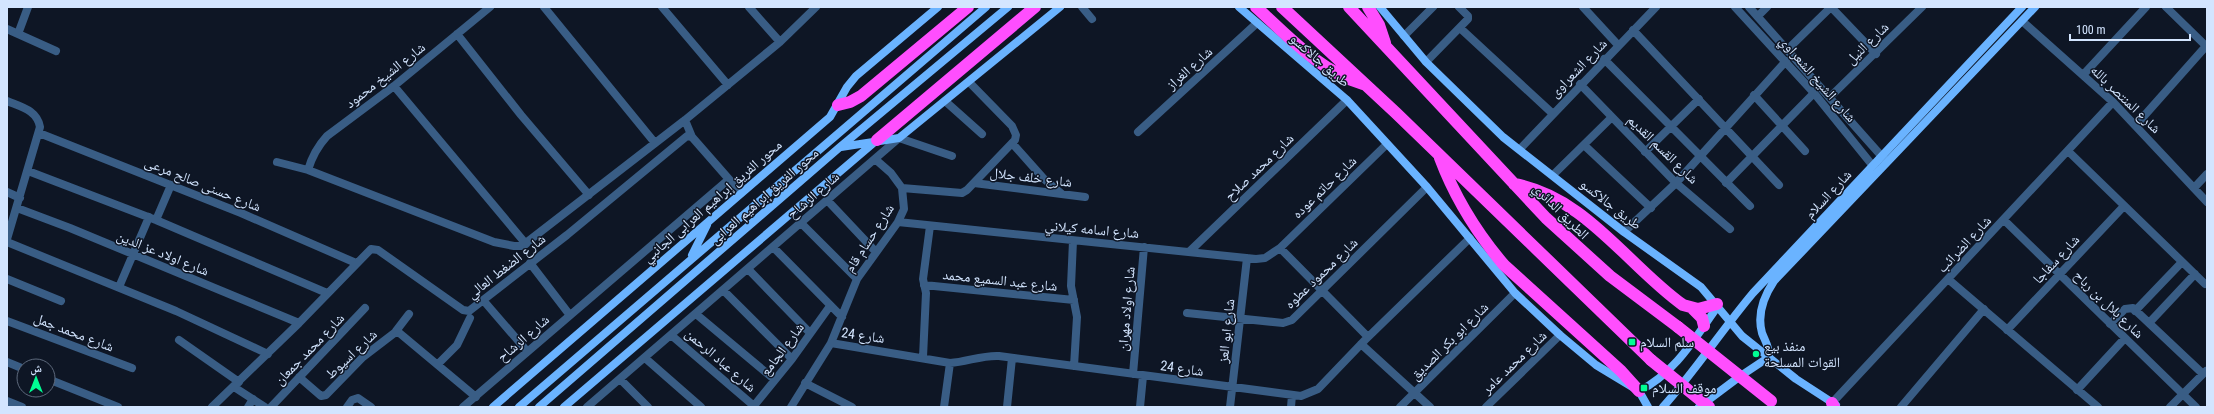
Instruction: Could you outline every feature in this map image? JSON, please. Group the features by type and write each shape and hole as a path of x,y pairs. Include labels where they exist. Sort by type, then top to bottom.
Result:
{"highway":[{"path":"838,105 850,102 861,96 968,7"},
{"path":"877,140 1035,7"},
{"path":"1256,7 1297,45 1338,76 1365,84"},
{"path":"1282,7 1365,84 1651,360 1709,407"},
{"name":"الطريق الدائري","path":"1349,7 1514,184 1588,258 1775,404"},
{"path":"1368,7 1379,26 1386,46"},
{"path":"1439,155 1461,206 1492,251 1504,265 1621,371 1639,391"},
{"path":"1514,184 1545,192 1570,206 1679,302 1693,309 1702,318 1704,326"},
{"path":"1693,309 1703,309 1717,305"}],"street":[{"path":"18,34 28,7"},
{"name":"شارع الشيخ محمود","path":"308,170 311,157 327,136 394,86 490,7"},
{"path":"544,7 655,143"},
{"path":"662,7 728,85"},
{"path":"749,7 780,42"},
{"path":"277,162 308,170 494,242 519,246 526,244 728,85 780,42 816,7"},
{"name":"محور الفريق إبراهيم العرابى الجانبي","path":"493,407 830,117 847,87 856,76 938,7"},
{"name":"محور الفريق إبراهيم العرابى","path":"519,407 986,7"},
{"name":"محور الفريق إبراهيم العرابى","path":"539,407 840,148 1008,7"},
{"name":"شارع الرشاح","path":"588,407 875,159 1060,7"},
{"path":"1082,7 1092,19"},
{"name":"طريق جالاكسو","path":"1239,7 1347,100 1427,187 1515,292 1560,335 1596,365 1639,391 1648,407"},
{"name":"طريق جالاكسو","path":"1380,7 1426,62 1503,137 1624,232 1701,286 1742,336 1796,379 1835,406"},
{"path":"1404,36 1433,7"},
{"path":"1426,62 1469,18 1459,7"},
{"path":"1583,7 1618,45"},
{"name":"شارع الشعراوى","path":"1520,149 1552,113 1656,7"},
{"name":"شارع الشيخ الشعراوي","path":"1735,7 1814,93 1878,172"},
{"name":"شارع الشيخ الشعراوي","path":"1749,7 1788,48 1887,163"},
{"path":"1758,16 1767,7"},
{"path":"1788,48 1831,7 1876,54"},
{"name":"شارع السلام","path":"1663,407 1694,369 1729,321 1872,165 2022,7"},
{"name":"شارع السلام","path":"1769,357 1769,351 1762,331 1761,322 1763,305 1769,288 2035,7"},
{"path":"2083,75 2146,7"},
{"path":"2136,125 2207,45 2166,7"},
{"name":"شارع النيل","path":"1830,97 1876,54 1918,8"},
{"name":"شارع المنتصر بالله","path":"2022,21 2113,102 2207,202"},
{"name":"شارع الغراز","path":"1138,132 1257,23"},
{"path":"1460,28 1552,113"},
{"path":"7,29 56,50"},
{"path":"1633,30 1779,185"},
{"path":"457,34 521,115 589,195"},
{"path":"1604,59 1750,206"},
{"path":"1624,232 1676,183 1786,61"},
{"path":"902,188 955,194 967,190 1012,144 1016,135 1015,130 969,82"},
{"name":"شارع القسم القديم","path":"1580,84 1676,183 1730,229"},
{"path":"394,86 526,244"},
{"path":"1726,183 1814,93"},
{"path":"1754,95 1805,151"},
{"path":"1645,152 1699,99"},
{"name":"شارع محمد صلاح","path":"1189,252 1347,100"},
{"path":"7,101 33,112 39,122 39,133 7,240 176,311 268,354"},
{"path":"945,101 982,134"},
{"name":"شارع الضرائب","path":"1835,406 1948,279 2113,102"},
{"path":"1553,175 1612,117"},
{"path":"685,120 692,137 728,180 741,193"},
{"name":"شارع حسنى صالح مرعى","path":"39,133 171,185 356,264"},
{"name":"شارع الضغط العالي","path":"213,407 299,323 371,249 376,249 466,311 472,310 685,137 692,137"},
{"path":"840,148 877,140 900,138 952,156"},
{"path":"564,407 877,140"},
{"path":"1012,144 1044,179 1063,194"},
{"name":"شارع حاتم عوده","path":"1280,248 1387,144"},
{"path":"1584,145 1651,208"},
{"path":"2068,151 2205,284"},
{"name":"شارع حسام قام","path":"791,407 831,343 857,279 898,222 904,209 902,188 891,173 875,159"},
{"path":"28,170 153,219 327,293"},
{"path":"2194,188 2207,174"},
{"name":"شارع الرشاح","path":"463,407 569,314 728,180"},
{"name":"شارع خلف جلال","path":"974,183 1084,197"},
{"path":"119,287 171,185"},
{"name":"شارع محمود عطوه","path":"1187,314 1288,322 1292,320 1427,187"},
{"path":"7,192 20,198"},
{"path":"827,200 876,252"},
{"name":"شارع سفاجا","path":"2007,330 2124,206"},
{"name":"شارع اولاد عز الدين","path":"17,208 299,323"},
{"path":"690,259 709,220"},
{"name":"شارع بلال بن رباح","path":"2004,220 2196,407"},
{"name":"شارع اسامه كيلاني","path":"898,222 1247,258 1265,258 1280,248"},
{"path":"801,223 857,279"},
{"path":"922,357 926,293 923,279 930,226"},
{"name":"شارع 24","path":"831,343 950,362 960,362 990,355 1292,395 1310,394 1318,389 1368,337 1470,238"},
{"path":"1073,241 1071,280 1077,317 1074,366"},
{"path":"773,247 842,317"},
{"name":"شارع اولاد مهران","path":"1133,374 1144,247"},
{"path":"1280,248 1368,337"},
{"name":"شارع ابو العز","path":"1230,407 1247,258"},
{"path":"2135,311 2182,262"},
{"path":"530,263 569,314"},
{"path":"748,269 810,333"},
{"path":"2148,323 2195,274"},
{"path":"7,279 61,301"},
{"path":"1948,279 2098,407"},
{"name":"شارع عبد السميع محمد","path":"924,285 1074,300"},
{"path":"723,290 792,358"},
{"name":"شارع ابو بكر الصديق","path":"1400,407 1416,393 1515,292"},
{"path":"483,300 527,351"},
{"path":"1639,391 1654,384 1667,373 1704,326 1717,305"},
{"name":"شارع الجامع","path":"753,406 792,358 830,306"},
{"name":"شارع محمد جمعان","path":"271,407 365,308"},
{"path":"2110,324 2127,308 2135,311 2205,372 2170,407"},
{"path":"1901,407 1984,309"},
{"path":"396,331 409,314"},
{"path":"696,314 775,380"},
{"path":"438,364 457,345 470,318"},
{"name":"شارع محمد جمل","path":"7,321 132,368"},
{"name":"شارع اسيوط","path":"299,377 321,396 326,395 363,357 396,331 438,364 476,397"},
{"name":"شارع عباد الرحمن","path":"671,335 753,406"},
{"name":"شارع محمد عامر","path":"1486,407 1560,335"},
{"path":"2077,390 2125,338"},
{"path":"179,340 265,407"},
{"path":"1361,344 1430,407"},
{"path":"1699,407 1769,357"},
{"path":"645,358 701,407"},
{"path":"1007,407 1012,358"},
{"path":"944,407 950,362"},
{"path":"1140,407 1143,376"},
{"path":"620,379 648,407"},
{"path":"56,382 118,407"},
{"path":"806,384 852,407"},
{"path":"1290,407 1292,395"},
{"path":"347,407 352,400 358,398 371,407"},
{"path":"248,407 253,399"},
{"path":"595,400 602,407"},
{"path":"7,401 22,407"}],"place":[{"name":"سلم السلام","path":"1632,342"},
{"name":"منفذ بيع القوات المسلحة","path":"1756,354"},
{"name":"موقف السلام","path":"1644,388"}]}
